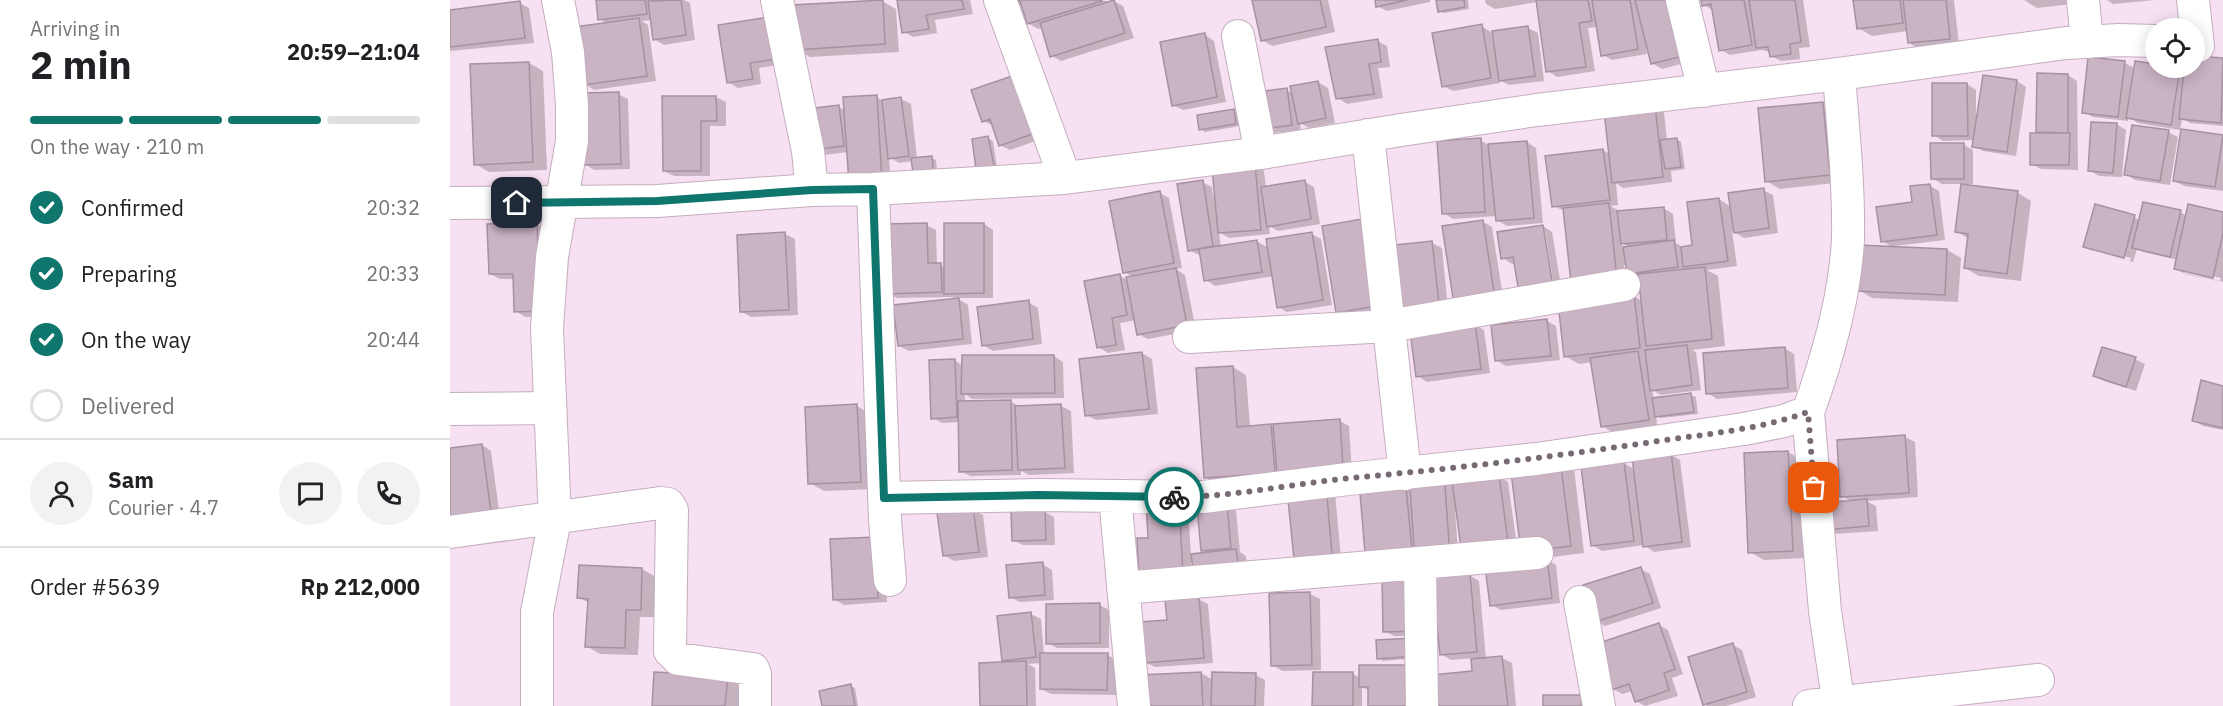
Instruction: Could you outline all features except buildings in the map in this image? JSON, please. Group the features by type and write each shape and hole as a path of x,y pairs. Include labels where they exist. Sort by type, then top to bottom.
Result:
{"street":[{"path":"537,706 537,612 555,519 547,328 552,257 572,141 568,52 558,0"},
{"path":"777,0 808,151 812,190"},
{"path":"1000,0 1065,178"},
{"path":"1682,0 1704,91"},
{"path":"2083,0 2086,42"},
{"path":"2193,0 2198,18"},
{"path":"1238,36 1261,153"},
{"path":"450,203 657,201 812,190 873,189 1065,178 1261,153 1537,110 1839,74 2066,43 2145,41"},
{"path":"1839,74 1848,238 1840,302 1830,344 1808,412 1823,588 1829,705 2038,680"},
{"path":"1368,135 1405,474"},
{"path":"873,189 884,498 890,580"},
{"path":"1189,337 1389,326 1624,285"},
{"path":"450,409 550,408"},
{"path":"884,498 1038,495 1203,497 1536,459 1744,429 1784,421 1808,412"},
{"path":"1115,496 1134,706"},
{"path":"450,532 660,503 670,506 672,510 670,651 678,659 753,669 755,706"},
{"path":"1123,588 1537,553"},
{"path":"1420,563 1422,706"},
{"path":"1580,602 1599,706"}],"way so far":[{"path":"1174,497 1203,497 1536,459 1744,429 1784,421 1808,412 1814,488"}],"route":[{"path":"517,203 657,201 812,190 873,189 884,498 1038,495 1174,497"}]}
